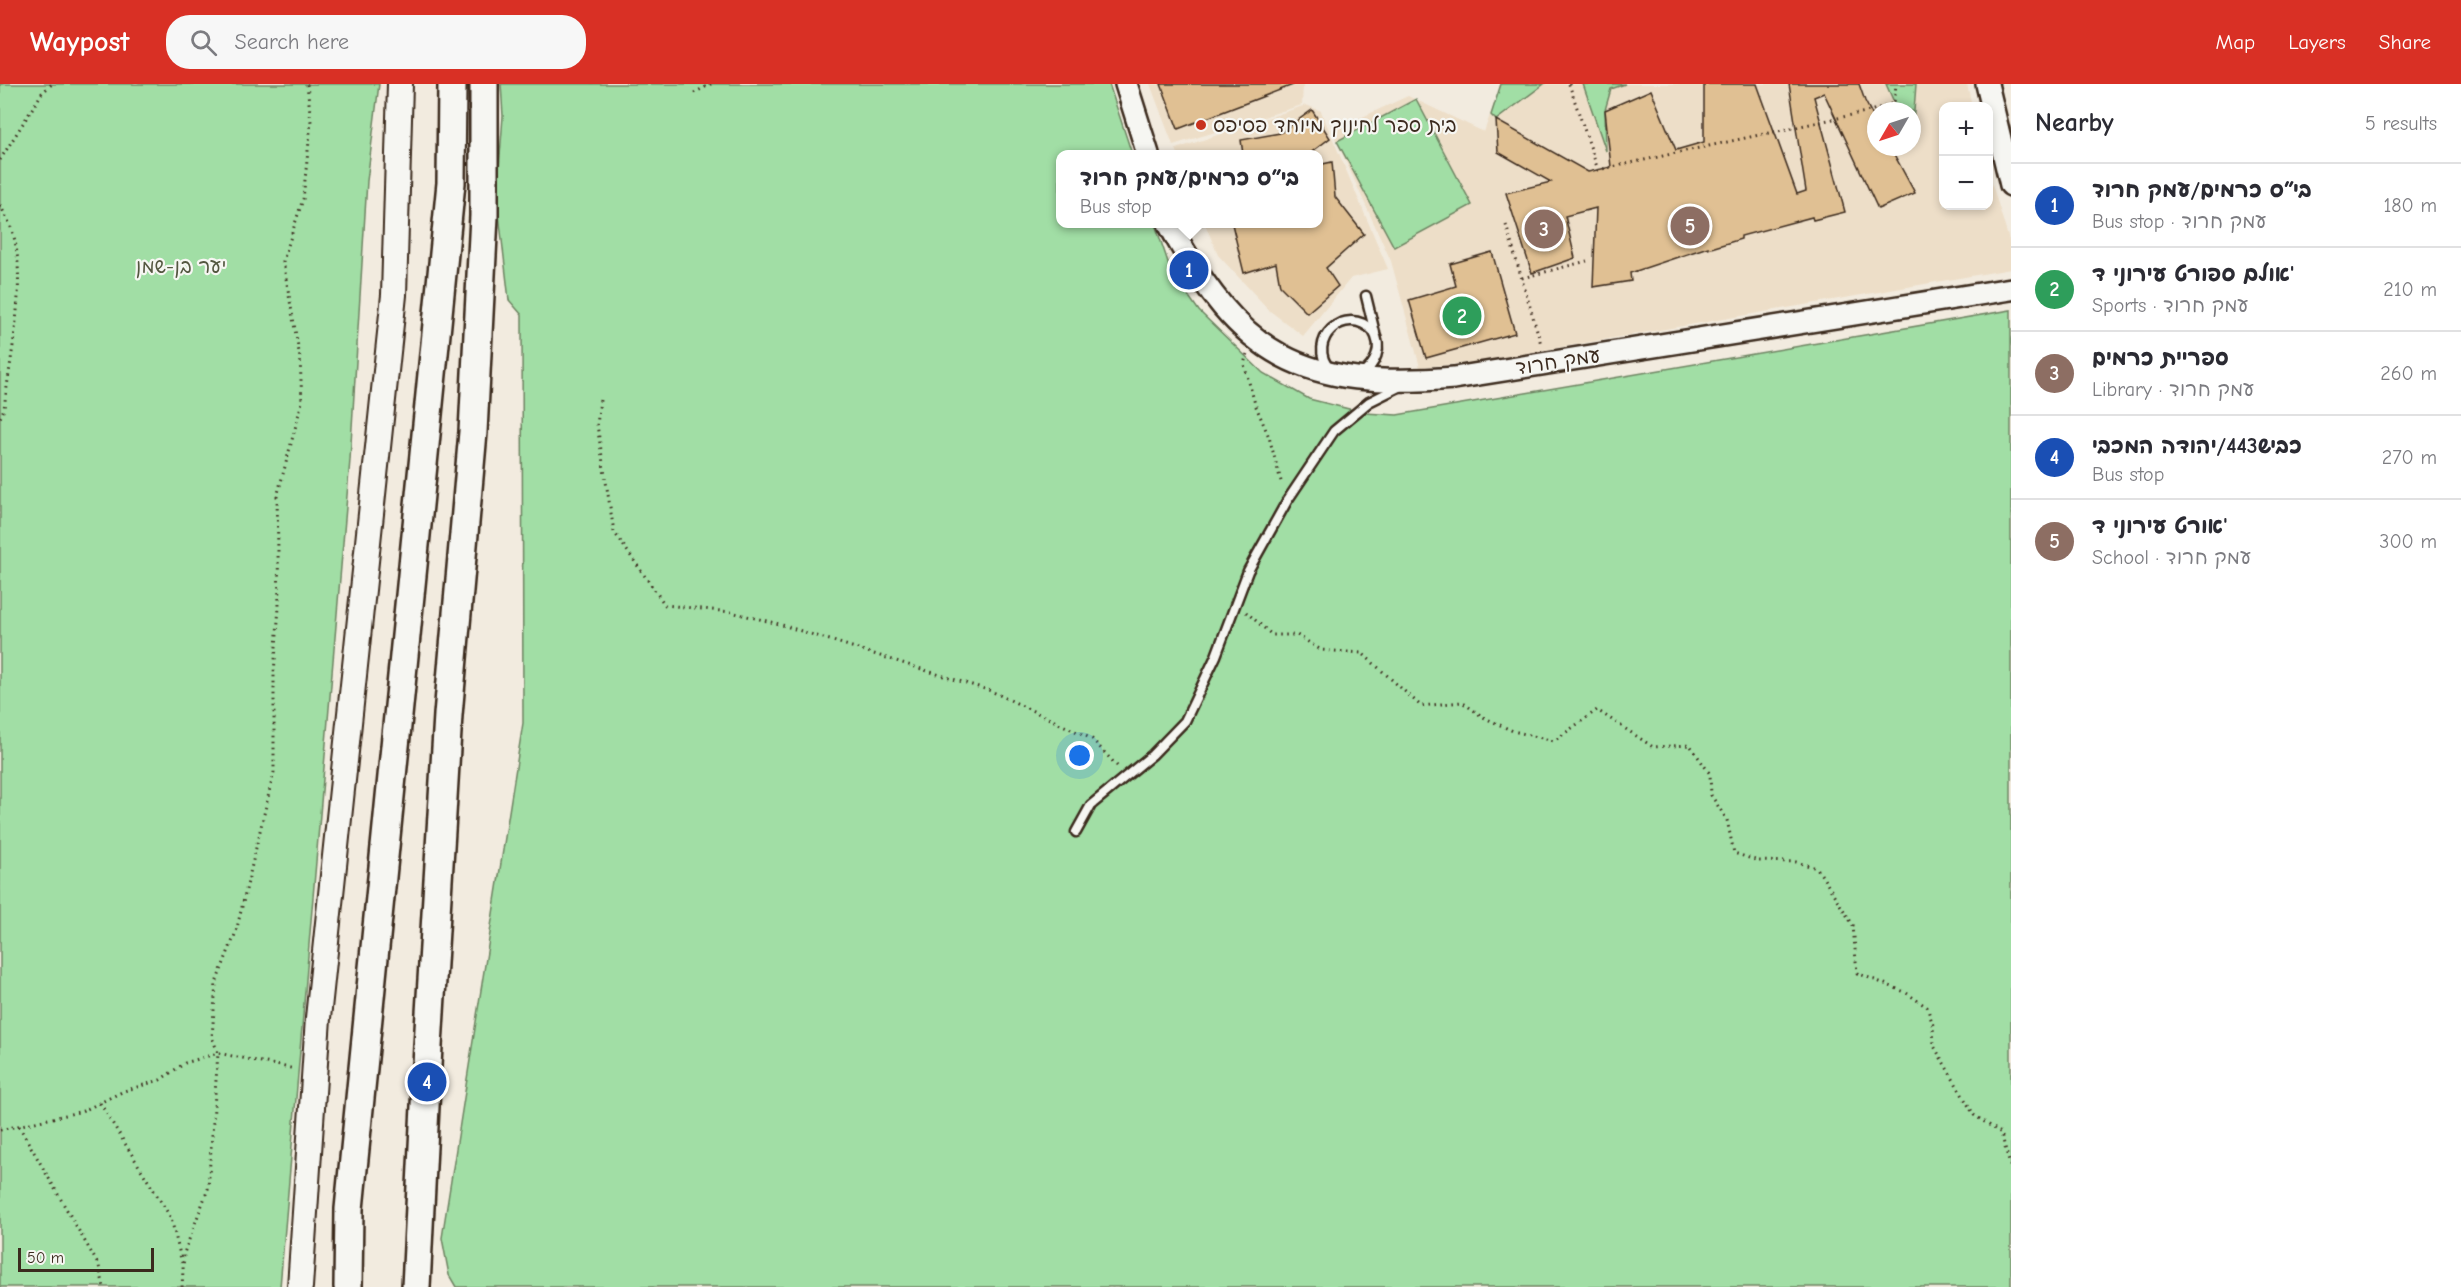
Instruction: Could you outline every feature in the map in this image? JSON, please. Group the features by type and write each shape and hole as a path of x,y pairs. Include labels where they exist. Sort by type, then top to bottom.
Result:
{"highway":[{"path":"348,1287 351,1186 451,183 452,84"},
{"path":"417,1281 448,715 474,432 484,216 484,84"}],"main road":[{"path":"300,1287 318,1018 394,295 400,84"}],"street":[{"path":"1126,84 1147,150"},
{"path":"1987,84 2011,185"},
{"name":"עמק חרוד","path":"1171,228 1199,277 1229,315 1253,338 1295,363 1343,375 1411,381 1454,378 2011,289"}],"lane":[{"path":"1366,296 1376,336 1378,347 1376,360 1363,373 1343,375 1326,365 1323,351 1326,335 1336,325 1348,320 1356,321 1368,327 1376,336"},
{"path":"1076,832 1091,805 1152,755 1185,721 1216,656 1248,571 1287,501 1334,431 1369,402 1411,381"}],"path":[{"path":"0,160 42,93 52,84"},
{"path":"182,1287 184,1253 208,1189 218,1053 212,1037 216,983 236,932 274,772 274,673 279,607 277,497 302,402 300,358 283,261 303,199 311,122 306,84"},
{"path":"694,93 711,84"},
{"path":"1569,84 1598,170 1870,111 1894,103 1896,84"},
{"path":"0,205 12,230 17,256 17,302 4,409 0,418"},
{"path":"1506,225 1546,363"},
{"path":"1521,278 1587,261"},
{"path":"1253,338 1244,364 1255,404 1269,437 1287,501"},
{"path":"600,399 597,425 614,531 665,605 731,612 779,624 991,692 1092,739 1126,775"},
{"path":"1236,602 1272,635 1297,635 1321,650 1362,653 1421,706 1462,702 1483,717 1513,731 1554,741 1597,710 1653,747 1690,745 1710,774 1711,795 1728,820 1734,853 1758,861 1796,862 1817,868 1853,925 1857,973 1905,992 1927,1007 1933,1025 1934,1046 1974,1115 2001,1133 2011,1169"},
{"path":"0,1130 83,1111 124,1091 160,1080 185,1063 218,1053 314,1073"},
{"path":"100,1103 171,1218 182,1265"},
{"path":"19,1126 99,1266 104,1287"}],"shaded area":[{"name":"בית ספר לחינוך מיוחד פסיפס","path":"1150,84 1303,84 1302,105 1173,145"},
{"path":"1501,84 1967,84 1971,102 1939,102 1939,210 1993,210 1993,187 2011,247 2011,269 1470,363 1420,367 1391,261 1332,131 1408,96 1484,132"},
{"path":"1306,105 1321,111 1388,269 1351,278 1303,336 1270,311 1218,255 1207,228 1323,228 1323,150 1176,149"}],"green space":[{"name":"יער בן-שמן","path":"0,84 379,84 367,181 350,460 280,1287 0,1287"},
{"path":"501,84 1109,84 1131,150 1056,150 1056,228 1156,228 1171,271 1199,311 1263,373 1309,399 1365,413 1397,415 2011,310 2011,1287 456,1287 449,1275 442,1238 523,723 522,315 509,300 497,197 503,116"},
{"path":"1501,84 1544,84 1496,120 1491,115"},
{"path":"1583,84 1625,84 1611,89 1605,110 1606,151"},
{"path":"1886,84 1916,84 1915,102 1894,102"},
{"path":"1416,99 1472,205 1394,247 1337,141"}],"building":[{"path":"1161,84 1293,84 1293,85 1178,129"},
{"path":"1704,84 1757,84 1797,194 1806,191 1789,84 1859,84 1867,105 1867,156 1895,156 1915,193 1878,209 1824,93 1814,97 1845,212 1813,220 1812,217 1741,236 1741,239 1708,249 1708,247 1630,273 1631,281 1593,287 1596,208 1565,216 1575,258 1532,273 1506,193 1551,182 1498,152 1496,120 1588,172 1611,167 1605,110 1651,90 1676,150 1704,142"},
{"path":"1312,110 1330,138 1314,150 1242,150 1241,140 1280,133"},
{"path":"1332,162 1335,197 1364,234 1326,268 1338,286 1307,313 1280,286 1276,263 1244,273 1233,228 1323,228 1323,164"},
{"path":"1492,252 1515,333 1426,358 1409,300 1456,286 1450,264"}],"place":[{"name":"בית ספר לחינוך מיוחד פסיפס","path":"1201,125"},
{"name":"אורט עירוני ד'","path":"1690,226"},
{"name":"ספריית כרמים","path":"1544,229"},
{"name":"בי״ס כרמים/עמק חרוד","path":"1189,270"},
{"name":"אולם ספורט עירוני ד'","path":"1462,316"},
{"name":"כביש443/יהודה המכבי","path":"427,1082"}]}
